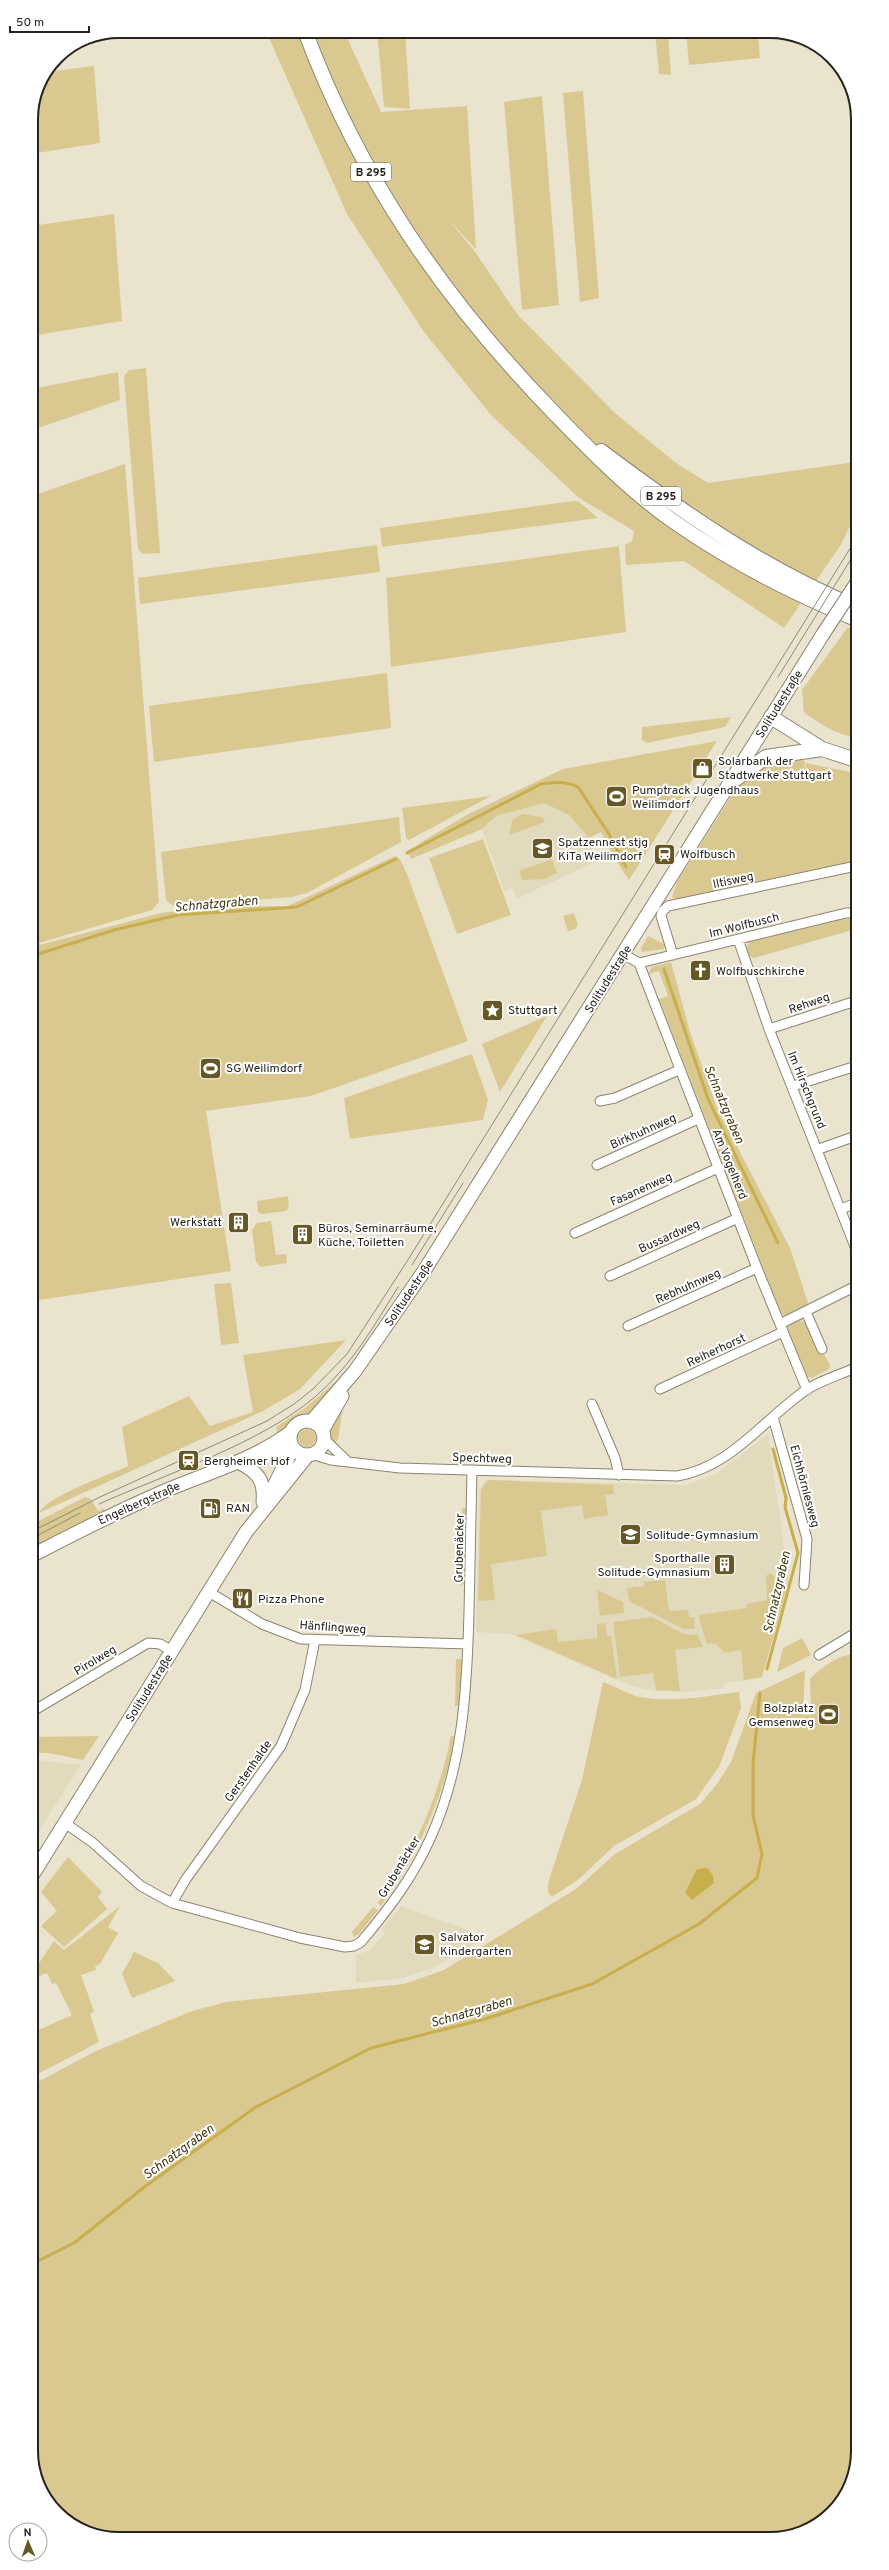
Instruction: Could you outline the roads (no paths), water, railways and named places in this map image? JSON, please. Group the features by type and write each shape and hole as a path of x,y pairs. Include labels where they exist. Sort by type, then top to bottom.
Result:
{"main road":[{"name":"B 295","path":"308,38 335,101 359,150 387,201 417,249 477,330 565,424 615,475 673,521 753,570 812,601 851,617"},
{"name":"B 295","path":"565,424 674,506 722,538 800,582 851,605"},
{"name":"Solitudestraße","path":"311,1422 355,1372 431,1261 851,592"},
{"path":"771,717 822,749 851,759"},
{"path":"730,783 766,757 822,749"},
{"path":"842,756 851,755"},
{"name":"Solitudestraße","path":"323,1434 355,1372"},
{"path":"311,1422 323,1434 320,1448 309,1455 299,1453 293,1447 291,1432 299,1423 311,1422"},
{"name":"Engelbergstraße","path":"244,1461 291,1432"},
{"name":"Solitudestraße","path":"265,1506 272,1487 293,1447"},
{"name":"Engelbergstraße","path":"38,1552 110,1514 198,1477 244,1461 293,1447"},
{"name":"Solitudestraße","path":"38,1866 209,1592 265,1506 309,1455"},
{"path":"244,1461 262,1482 265,1506"}],"street":[{"name":"Iltisweg","path":"673,955 661,916 662,912 674,904 851,867"},
{"name":"Im Wolfbusch","path":"639,963 851,913"},
{"name":"Im Hirschgrund","path":"738,939 769,1029 851,1235"},
{"path":"623,954 639,963"},
{"name":"Am Vogelherd","path":"639,963 698,1119 807,1390"},
{"name":"Rehweg","path":"769,1029 851,1002"},
{"path":"793,1086 851,1068"},
{"path":"600,1101 614,1098 679,1070"},
{"name":"Birkhuhnweg","path":"597,1165 698,1119"},
{"path":"818,1149 851,1138"},
{"name":"Fasanenweg","path":"575,1233 718,1168"},
{"path":"841,1208 851,1205"},
{"name":"Bussardweg","path":"610,1276 738,1218"},
{"name":"Rebhuhnweg","path":"628,1326 757,1268"},
{"name":"Reiherhorst","path":"660,1389 782,1328 806,1312 851,1289"},
{"path":"806,1312 822,1349"},
{"name":"Spechtweg","path":"309,1455 331,1460 346,1460 400,1468 619,1475 677,1476 692,1474 708,1467 764,1427 773,1417 807,1390 851,1370"},
{"path":"592,1404 615,1458 619,1475"},
{"name":"Eichhörnlesweg","path":"773,1417 807,1539 804,1585"},
{"path":"323,1434 346,1460"},
{"name":"Grubenäcker","path":"65,1823 92,1842 141,1886 172,1903 300,1938 345,1947 354,1946 361,1942 404,1885 430,1839 442,1807 462,1735 468,1644 472,1470"},
{"name":"Hänflingweg","path":"209,1592 262,1624 301,1639 468,1644"},
{"path":"819,1655 851,1636"},
{"name":"Gerstenhalde","path":"172,1903 186,1879 281,1746 305,1690 315,1640"},
{"name":"Pirolweg","path":"38,1708 148,1644 160,1644 172,1651"}],"waterway":[{"name":"Schnatzgraben","path":"407,853 541,784 560,782 578,787 609,834 626,867"},
{"name":"Schnatzgraben","path":"38,954 114,930 178,915 297,907 396,859"},
{"name":"Schnatzgraben","path":"664,969 708,1099 778,1243"},
{"name":"Schnatzgraben","path":"767,1669 798,1553 785,1507 786,1498 773,1449"},
{"name":"Schnatzgraben","path":"38,2261 74,2243 147,2185 256,2107 371,2048 485,2019 592,1984 699,1924 757,1878 762,1854 753,1815 753,1764 760,1693"}],"tram line":[{"path":"38,1528 100,1497 267,1421 294,1404 313,1389 347,1354 406,1263 851,547"},
{"path":"778,677 851,559"},
{"path":"412,1265 463,1183"},
{"path":"99,1504 241,1443 294,1413 316,1396 340,1372 362,1344 398,1287"},
{"path":"38,1535 80,1513"}],"place":[{"name":"Solarbank der Stadtwerke Stuttgart","path":"702,768"},
{"name":"Pumptrack Jugendhaus Weilimdorf","path":"617,797"},
{"name":"Spatzennest stjg KiTa Weilimdorf","path":"542,849"},
{"name":"Wolfbusch","path":"664,854"},
{"name":"Wolfbuschkirche","path":"701,971"},
{"name":"Stuttgart","path":"493,1010"},
{"name":"SG Weilimdorf","path":"210,1068"},
{"name":"Werkstatt","path":"238,1222"},
{"name":"Büros, Seminarräume, Küche, Toiletten","path":"303,1235"},
{"name":"Bergheimer Hof","path":"189,1461"},
{"name":"RAN","path":"210,1508"},
{"name":"Solitude-Gymnasium","path":"630,1535"},
{"name":"Sporthalle Solitude-Gymnasium","path":"725,1565"},
{"name":"Pizza Phone","path":"243,1599"},
{"name":"Bolzplatz Gemsenweg","path":"829,1715"},
{"name":"Salvator Kindergarten","path":"425,1944"}]}
